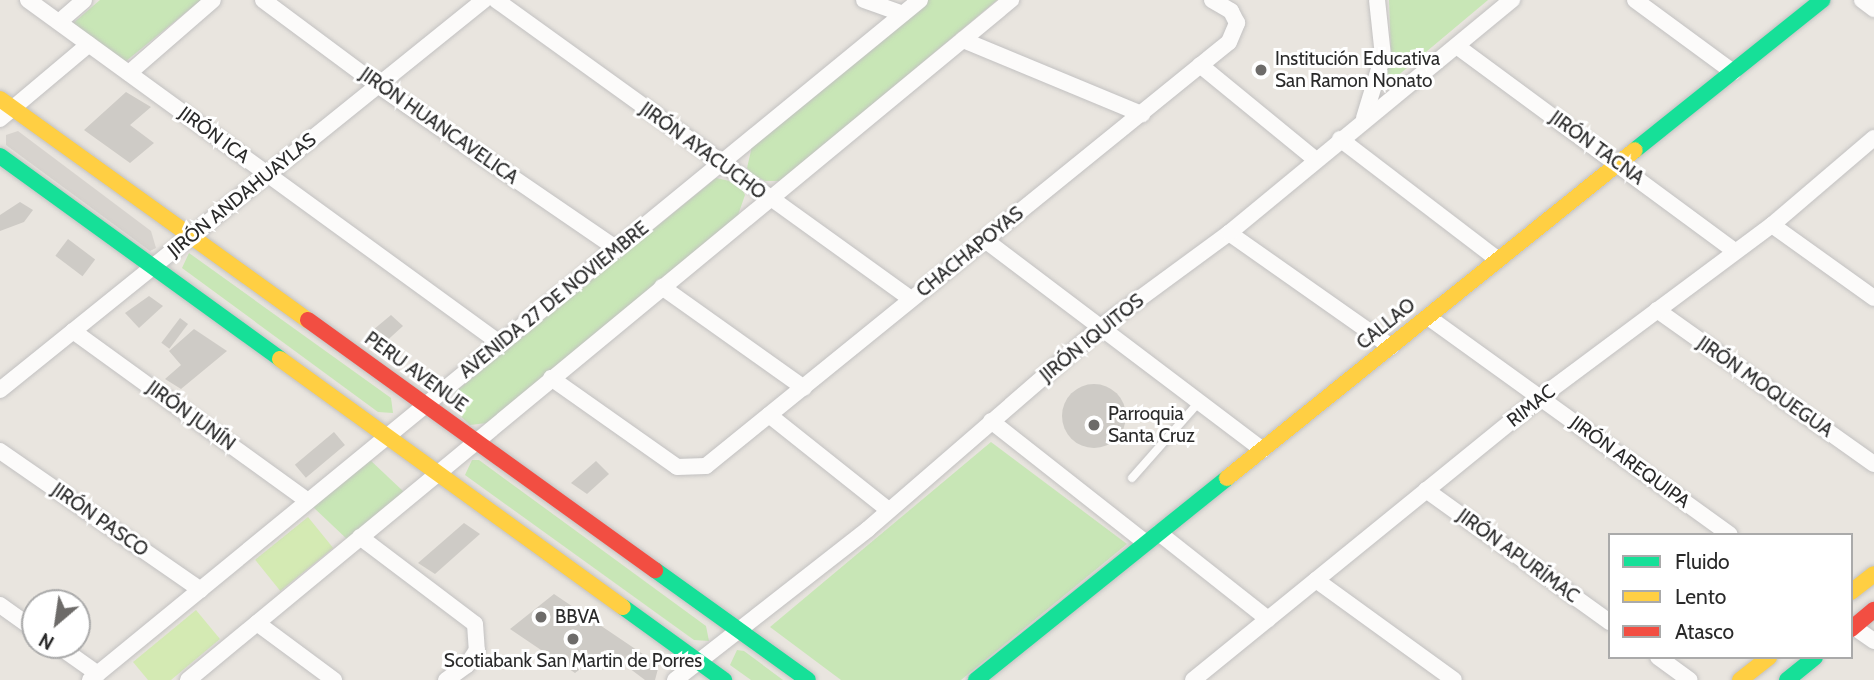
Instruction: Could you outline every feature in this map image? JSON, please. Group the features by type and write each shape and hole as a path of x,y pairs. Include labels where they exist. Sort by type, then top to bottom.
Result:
{"main road":[{"name":"CALLAO","path":"976,680 1822,0"},
{"name":"PERU AVENUE","path":"4,109 192,237 808,680"},
{"path":"0,156 724,680"},
{"path":"1853,590 1874,574"},
{"path":"1853,626 1874,611"},
{"path":"1740,680 1766,659"},
{"path":"1787,680 1813,659"}],"street":[{"name":"JIRÓN ICA","path":"28,0 501,344"},
{"path":"59,22 84,0"},
{"path":"129,73 213,0"},
{"name":"JIRÓN HUANCAVELICA","path":"263,0 376,84 617,249"},
{"name":"JIRÓN ANDAHUAYLAS","path":"0,390 192,237 376,84 484,0"},
{"name":"JIRÓN AYACUCHO","path":"496,0 768,199 911,299"},
{"path":"864,0 903,14"},
{"name":"AVENIDA 27 DE NOVIEMBRE","path":"94,677 920,0"},
{"path":"188,680 436,471 1011,0"},
{"name":"CHACHAPOYAS","path":"551,378 677,467 706,466 1229,42 1237,23 1231,10 1212,0"},
{"path":"1364,118 1383,56 1377,0"},
{"name":"JIRÓN IQUITOS","path":"675,680 887,509 1101,327 1229,233 1364,118 1458,47 1512,0"},
{"path":"1635,0 1733,72"},
{"path":"1862,0 1874,9"},
{"path":"963,40 1142,114"},
{"path":"4,109 89,44"},
{"name":"JIRÓN TACNA","path":"1458,47 1735,251"},
{"path":"1200,65 1315,159"},
{"name":"RIMAC","path":"1201,678 1315,580 1541,397 1772,225 1874,138"},
{"path":"1340,139 1498,260"},
{"path":"1772,225 1874,298"},
{"path":"1229,233 1391,347"},
{"path":"985,240 1263,450"},
{"path":"662,286 804,388"},
{"name":"JIRÓN MOQUEGUA","path":"1657,310 1874,464"},
{"name":"JIRÓN AREQUIPA","path":"1428,317 1727,533"},
{"name":"JIRÓN JUNÍN","path":"73,331 308,501"},
{"path":"0,368 14,378"},
{"path":"769,415 887,509"},
{"path":"991,421 1268,619"},
{"name":"JIRÓN PASCO","path":"0,451 201,590"},
{"name":"JIRÓN APURÍMAC","path":"1426,491 1608,621"},
{"path":"360,537 475,624 477,650 467,665 446,680"},
{"path":"1315,580 1454,680"},
{"path":"0,605 21,620"},
{"path":"257,623 334,680"},
{"path":"1853,628 1874,642"},
{"path":"73,659 94,677"},
{"path":"1661,659 1690,680"}],"lane":[{"path":"1132,478 1199,402"}],"green space":[{"path":"100,0 201,0 125,62 72,24"},
{"path":"927,0 997,0 781,181 765,181 753,175 747,168 753,142"},
{"path":"1389,0 1488,0 1377,93 1391,54"},
{"path":"716,178 739,183 745,195 737,218 487,423 470,425 453,409 455,392"},
{"path":"189,253 391,398 393,413 378,412 182,268"},
{"path":"991,442 1127,544 961,680 841,680 770,627"},
{"path":"369,459 404,492 349,541 312,506"},
{"path":"472,460 479,460 706,626 709,641 694,640 465,475"},
{"path":"308,517 333,548 280,591 255,560"},
{"path":"196,610 220,639 171,680 148,680 133,662"},
{"path":"737,650 744,651 783,680 751,680 730,665"}],"shaded area":[{"path":"18,131 151,231 156,248 150,251 6,145 6,135"}],"building":[{"path":"126,92 151,107 130,125 154,143 130,163 84,130"},
{"path":"20,202 33,210 24,222 0,231 0,215"},
{"path":"68,239 95,259 83,276 55,256"},
{"path":"149,296 163,306 139,328 125,313"},
{"path":"391,315 403,326 381,346 367,335"},
{"path":"180,318 188,324 169,349 161,343"},
{"path":"194,329 227,351 181,389 165,379 181,365 169,351"},
{"path":"1088,384 1100,384 1117,393 1124,404 1124,428 1117,439 1100,448 1088,448 1076,443 1067,434 1062,422 1062,410 1067,398 1076,389"},
{"path":"334,432 345,445 306,478 295,465"},
{"path":"596,461 609,474 587,494 571,483"},
{"path":"464,523 480,534 435,574 418,563"},
{"path":"554,594 659,665 655,680 645,680 605,650 575,673 510,629"}],"traffic: fast":[{"path":"1635,150 1822,0"},
{"path":"0,156 280,359"},
{"path":"976,680 1227,478"},
{"path":"655,570 808,680"},
{"path":"623,607 724,680"},
{"path":"1787,680 1813,659"}],"traffic: slow":[{"path":"0,99 308,320"},
{"path":"1227,478 1635,150"},
{"path":"280,359 623,607"},
{"path":"1853,590 1874,574"},
{"path":"1740,680 1766,659"}],"traffic: jam":[{"path":"308,320 655,570"},
{"path":"1853,627 1874,610"}],"place":[{"name":"Institución Educativa San Ramon Nonato","path":"1261,70"},
{"name":"Parroquia Santa Cruz","path":"1094,425"},
{"name":"BBVA","path":"541,617"},
{"name":"Scotiabank San Martin de Porres","path":"573,639"}]}
